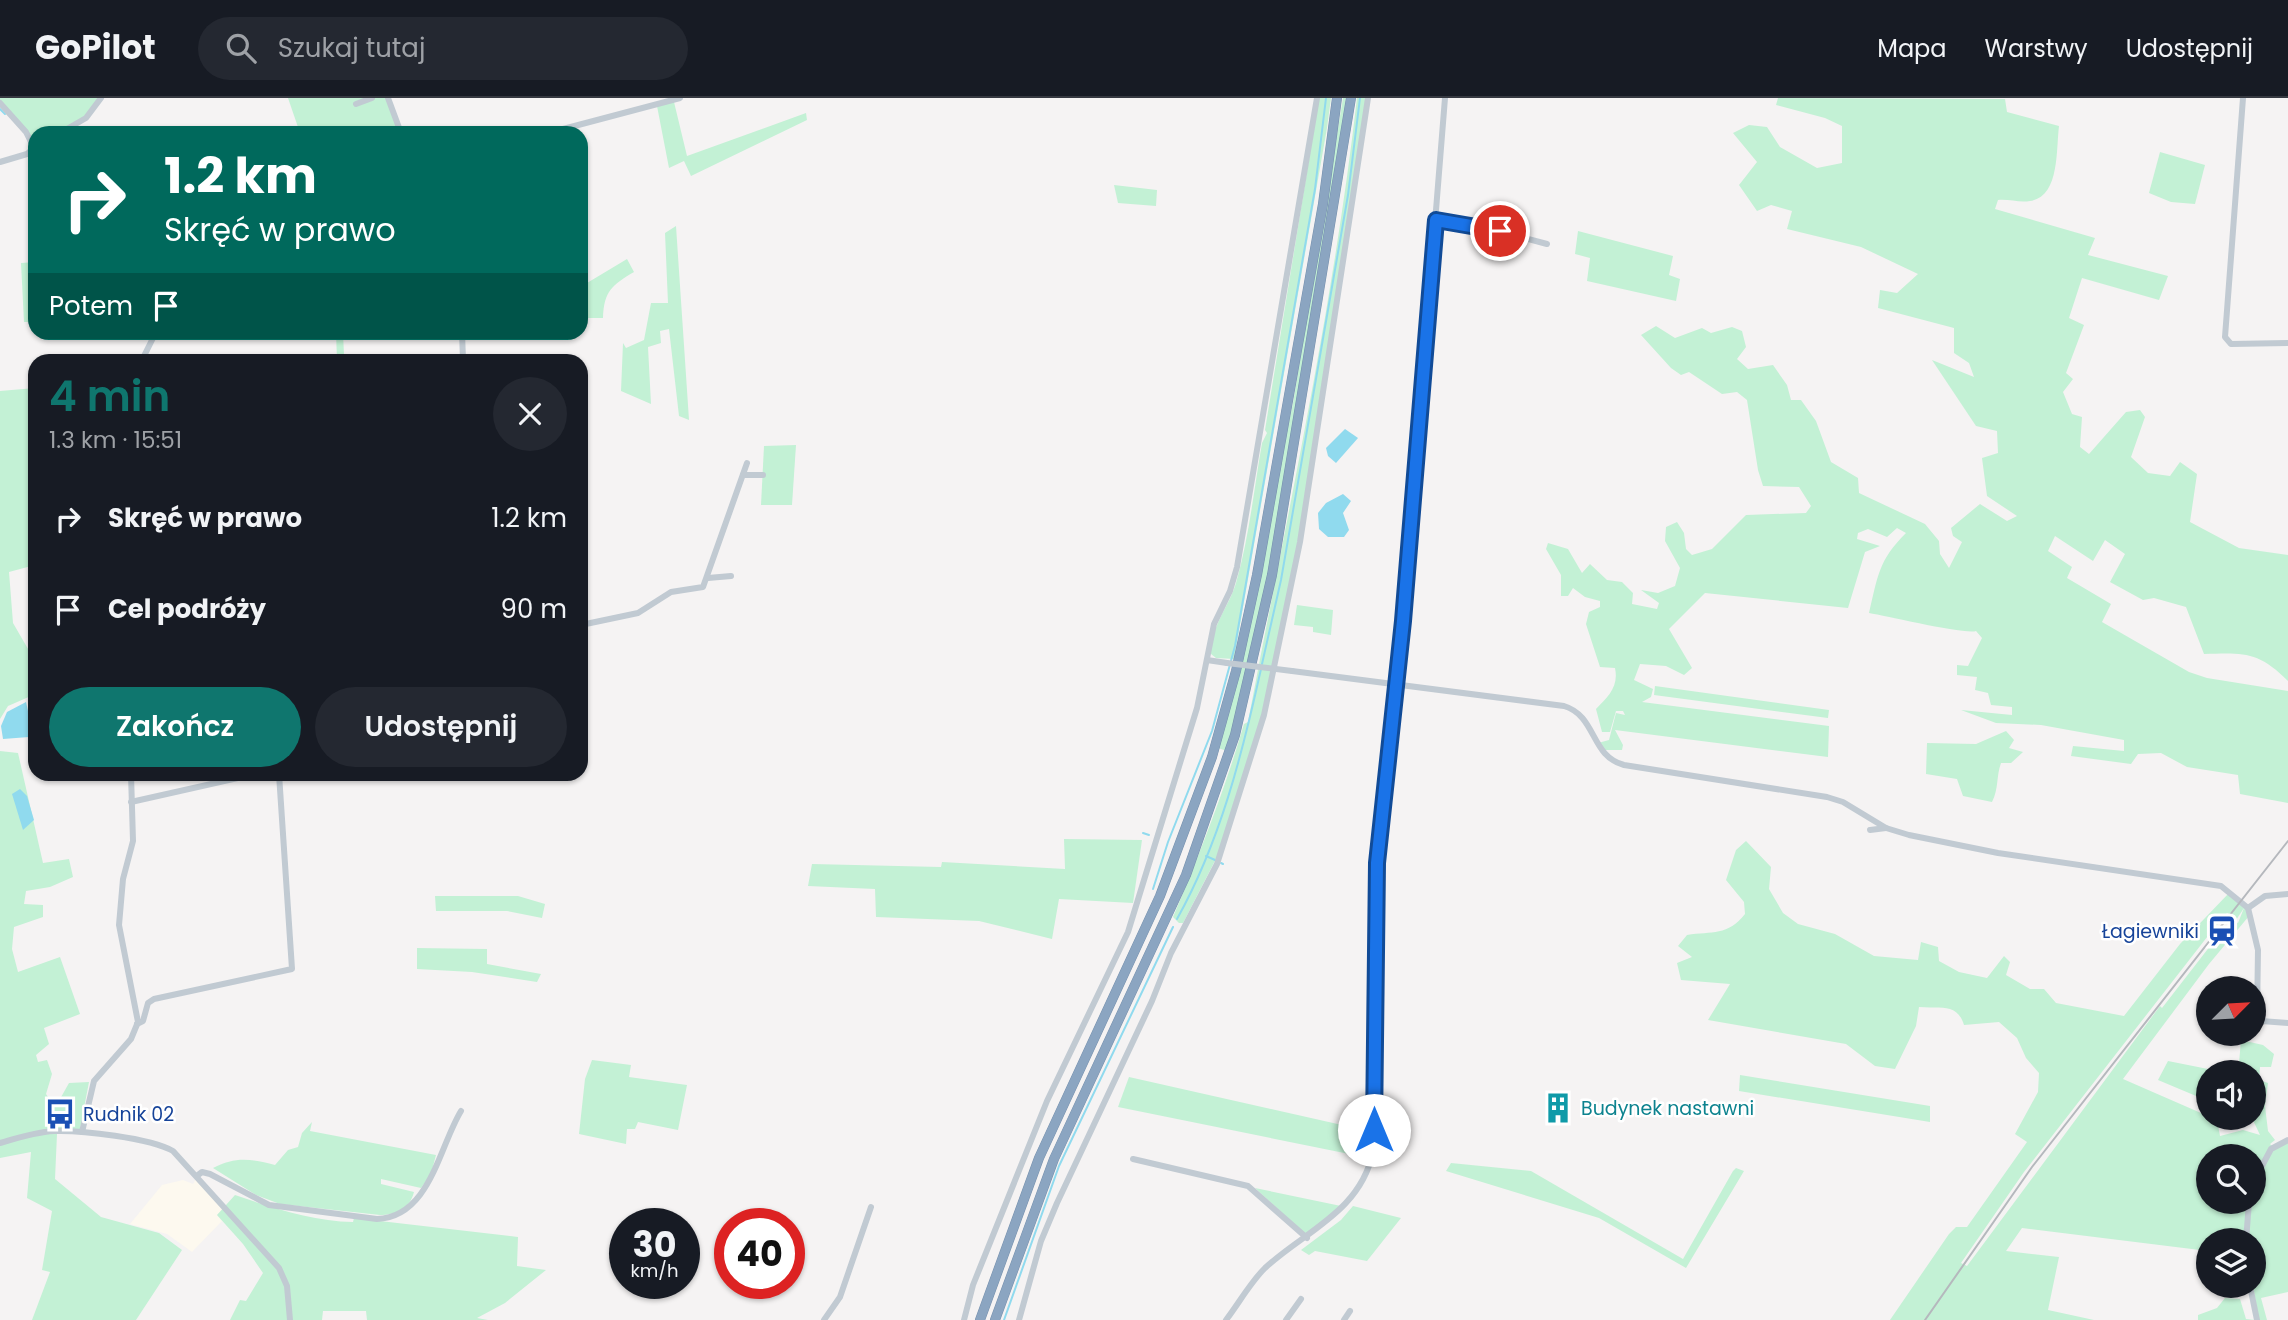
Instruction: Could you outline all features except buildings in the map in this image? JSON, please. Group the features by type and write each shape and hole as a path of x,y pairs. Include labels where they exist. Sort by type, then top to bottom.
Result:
{"highway":[{"path":"980,1320 1039,1158 1160,896 1212,757 1236,671 1256,575 1323,204 1337,98"},
{"path":"995,1320 1050,1169 1186,875 1235,735 1272,575 1351,98"}],"street":[{"path":"72,126 86,118 101,98"},
{"path":"356,104 372,98"},
{"path":"388,98 398,126"},
{"path":"574,126 680,98"},
{"path":"964,1320 969,1294 1042,1113 1125,941 1197,708 1214,624 1237,566 1317,98"},
{"path":"1019,1320 1041,1241 1057,1203 1153,1001 1171,953 1217,864 1264,715 1300,542 1368,98"},
{"path":"1226,1320 1264,1270 1345,1206 1364,1175 1373,1152 1376,876 1396,685 1445,98"},
{"path":"2243,98 2225,337 2231,344 2288,342"},
{"path":"0,103 28,136"},
{"path":"0,162 28,153"},
{"path":"1436,220 1476,225 1547,244"},
{"path":"588,623 644,611 671,592 700,589 708,578 747,463"},
{"path":"743,475 763,475"},
{"path":"708,578 731,576"},
{"path":"1207,660 1569,708 1586,720 1599,750 1619,764 1827,797 1843,802 1886,828 1998,853 2221,886 2248,908 2258,950 2257,1017 2261,1021 2288,1023"},
{"path":"82,1132 93,1084 101,1070 131,1039 137,1024 136,1002 121,945 119,921 124,874 133,841 131,781"},
{"path":"131,802 225,781"},
{"path":"137,1024 143,1021 148,1003 154,999 292,969 279,781"},
{"path":"1870,830 1886,828"},
{"path":"2248,908 2265,897 2288,894"},
{"path":"198,1175 202,1172 210,1174 253,1199 279,1208 386,1218 406,1208 427,1183 460,1111"},
{"path":"0,1143 49,1132 82,1132 163,1146 179,1155 282,1271 290,1320"},
{"path":"2266,1158 2271,1149 2288,1140"},
{"path":"1133,1158 1248,1186 1307,1238"},
{"path":"824,1320 840,1297 871,1207"},
{"path":"2252,1298 2257,1320"},
{"path":"1286,1320 1301,1299"},
{"path":"1344,1320 1350,1311"}],"shaded area":[{"path":"197,1177 224,1208 217,1215 222,1221 192,1252 167,1234 130,1224 162,1185 183,1180 193,1184"}],"green space":[{"path":"0,98 101,98 88,114 73,125 28,126 28,136 0,104"},
{"path":"288,98 390,98 400,126 298,126"},
{"path":"1319,98 1331,98 1327,128 1234,659 1216,658 1211,654 1214,635 1241,566 1262,443 1267,433 1265,430"},
{"path":"1343,98 1346,98 1342,131 1264,603 1227,751 1218,748 1293,403"},
{"path":"1357,98 1366,98 1297,547 1263,712 1220,851 1183,923 1179,923 1173,917 1212,821 1244,724 1248,722 1322,333"},
{"path":"1778,98 2005,99 2007,112 2059,126 2055,171 2047,191 2040,198 2030,201 1998,200 1995,209 2095,238 2088,255 2168,276 2159,300 2082,278 2069,318 2084,325 2066,373 2073,379 2063,392 2072,414 2082,417 2080,447 2089,454 2126,412 2140,410 2145,417 2131,457 2148,473 2170,476 2180,462 2197,474 2190,522 2239,548 2288,555 2288,681 2268,664 2250,656 2204,654 2186,607 2154,598 2143,600 2110,582 2125,554 2105,540 2093,561 2055,536 2048,551 2072,567 2067,578 2111,604 2102,622 2189,672 2207,678 2288,691 2288,803 2240,794 2238,775 2187,767 2161,753 2138,754 2131,764 2071,756 2073,746 2124,751 2124,740 2041,725 1996,723 1961,710 2012,715 2012,707 1991,705 1988,693 1975,690 1977,677 1957,675 1957,665 1968,666 1982,638 1976,631 1943,628 1869,613 1884,561 1906,533 1897,528 1887,537 1868,529 1858,533 1857,539 1880,546 1865,552 1848,608 1705,593 1669,629 1692,668 1684,675 1666,666 1640,664 1634,680 1653,689 1651,697 1642,702 1829,726 1828,757 1615,730 1623,745 1622,750 1600,750 1598,743 1609,740 1616,713 1625,715 1623,711 1616,711 1610,732 1602,732 1596,709 1612,691 1616,675 1615,668 1600,667 1586,624 1589,612 1600,607 1600,601 1585,597 1573,588 1568,596 1561,596 1561,575 1546,549 1548,543 1568,549 1582,573 1590,564 1607,580 1622,582 1633,593 1632,604 1657,609 1659,603 1641,590 1658,593 1675,586 1680,568 1665,541 1666,527 1677,522 1684,533 1686,549 1692,555 1712,549 1746,515 1806,513 1811,506 1799,487 1763,486 1747,400 1737,392 1722,394 1689,372 1681,375 1671,368 1641,335 1656,326 1675,338 1702,328 1711,333 1732,327 1742,331 1746,347 1737,359 1748,369 1773,365 1787,385 1791,400 1801,400 1816,421 1831,462 1858,478 1859,493 1925,524 1939,541 1940,554 1949,568 1962,542 1953,536 1951,528 1980,504 2007,521 2017,516 1987,496 1982,458 1998,453 1997,431 1976,426 1932,360 1974,377 1969,363 1954,353 1954,328 1878,308 1880,290 1897,293 1918,274 1861,247 1787,229 1792,211 1771,205 1757,211 1739,185 1757,162 1733,133 1749,125 1767,127 1780,147 1817,168 1842,163 1842,126 1825,118 1776,105"},
{"path":"674,102 687,156 806,113 807,120 691,176 684,161 669,168 657,106"},
{"path":"2160,152 2205,165 2195,204 2171,202 2149,193"},
{"path":"1114,185 1157,190 1156,206 1118,203"},
{"path":"676,226 689,420 679,416 669,329 660,331 661,343 648,347 651,404 621,391 623,343 626,348 644,340 651,303 668,303 665,233"},
{"path":"1578,231 1673,256 1669,275 1680,279 1676,301 1587,281 1590,258 1575,254"},
{"path":"627,259 634,272 620,281 607,295 603,318 588,318 588,282"},
{"path":"28,262 28,322 24,322 21,263"},
{"path":"336,340 343,340 344,354 337,354"},
{"path":"28,389 28,567 9,572 13,623 28,649 28,697 8,706 0,719 0,391"},
{"path":"796,445 792,505 761,505 764,446"},
{"path":"1297,605 1333,610 1331,635 1313,632 1313,627 1294,625"},
{"path":"1655,686 1829,710 1828,718 1654,695"},
{"path":"2006,731 2014,740 2009,748 2023,752 2011,763 2001,763 1992,802 1963,796 1957,779 1926,774 1927,743 1976,744"},
{"path":"0,751 18,753 43,863 69,859 73,877 50,887 26,891 24,904 43,905 43,917 14,927 12,949 18,972 60,957 80,1014 44,1028 49,1044 36,1055 38,1062 47,1060 52,1074 46,1094 50,1100 60,1099 69,1083 89,1082 79,1134 57,1134 55,1179 101,1217 159,1233 182,1250 136,1320 32,1320 50,1272 42,1270 52,1211 27,1198 31,1152 0,1158"},
{"path":"1064,839 1142,840 1133,903 1059,899 1052,939 979,921 876,917 875,889 808,886 812,864 941,867 942,862 1065,869"},
{"path":"1746,841 1771,867 1769,889 1783,913 1798,924 1835,934 1874,956 1918,960 1921,942 1938,947 1939,961 1959,972 1987,978 2004,956 2010,962 2006,975 2030,989 2044,989 2056,1003 2124,1016 2180,944 2229,893 2248,908 2249,916 2200,976 2196,976 2196,981 2123,1079 2196,1111 2196,1130 2219,1130 2220,1136 2243,1130 2260,1135 2258,1130 2266,1130 2266,1114 2268,1131 2275,1140 2270,1144 2274,1148 2288,1141 2288,1292 2266,1297 2266,1228 2196,1228 2196,1250 2022,1228 2006,1251 2059,1257 2048,1310 2094,1320 1890,1320 1949,1234 1956,1227 1967,1227 2027,1142 2015,1134 2038,1092 2039,1073 2026,1058 2017,1038 1999,1022 1964,1025 1957,1013 1946,1008 1919,1007 1916,1026 1895,1069 1875,1066 1846,1044 1708,1020 1730,984 1681,980 1677,963 1692,957 1678,946 1687,935 1726,929 1745,914 1744,902 1726,880 1736,850","holes":["2244,908 2238,923 2234,921 2216,943 2214,941 2162,1008 2160,1006 1967,1266 1961,1263 2024,1172 2211,932 2227,913 2236,920"]},
{"path":"435,896 518,896 545,904 542,918 507,911 436,911"},
{"path":"417,948 487,949 487,964 541,974 537,982 472,972 417,969"},
{"path":"2240,1046 2264,1046 2274,1054 2271,1067 2266,1067 2266,1060 2239,1060"},
{"path":"592,1060 631,1065 629,1077 687,1085 678,1130 638,1122 635,1129 627,1129 626,1144 579,1134 585,1079"},
{"path":"2168,1061 2196,1067 2196,1096 2158,1080"},
{"path":"1740,1075 1930,1106 1930,1122 1739,1091"},
{"path":"1129,1077 1373,1132 1369,1158 1118,1107"},
{"path":"312,1122 310,1131 436,1155 431,1174 421,1188 381,1179 381,1184 414,1192 409,1203 401,1210 380,1215 280,1204 256,1195 213,1168 244,1160 275,1165 288,1150 298,1147 302,1133"},
{"path":"1451,1163 1531,1171 1683,1259 1733,1171 1736,1168 1744,1171 1686,1268 1599,1218 1446,1171"},
{"path":"1255,1188 1341,1206 1306,1235"},
{"path":"235,1195 278,1209 323,1219 353,1222 354,1218 518,1237 517,1266 546,1270 505,1303 477,1318 488,1320 367,1320 366,1311 323,1311 322,1320 230,1320 240,1300 246,1301 263,1273 243,1244 217,1215"},
{"path":"1353,1206 1401,1218 1367,1261 1315,1251 1309,1255 1301,1250 1341,1220"},
{"path":"2225,1298 2240,1299 2246,1319 2255,1320 2198,1320 2198,1315 2217,1308"},
{"path":"2255,1298 2261,1298 2267,1320 2259,1320"}],"water":[{"path":"1345,429 1358,438 1336,463 1328,456 1326,448"},
{"path":"1343,494 1351,501 1343,513 1349,530 1344,537 1328,537 1319,529 1318,513 1326,503"},
{"path":"26,702 28,737 3,739 1,726 7,712"},
{"path":"20,789 27,796 34,820 23,830 12,794"}],"waterway":[{"path":"1153,889 1168,842 1212,731 1235,646 1315,189 1326,98"},
{"path":"1262,664 1281,580 1348,195 1360,98"},
{"path":"0,109 5,114"},
{"path":"1177,919 1206,860 1228,797 1261,669"},
{"path":"1143,833 1149,835"},
{"path":"1206,856 1215,860"},
{"path":"1004,1320 1059,1166 1173,927"}],"railway":[{"path":"1925,1320 2032,1167 2288,841"}],"place":[{"name":"Łagiewniki","path":"2222,931"},
{"name":"Budynek nastawni","path":"1558,1108"},
{"name":"Rudnik 02","path":"60,1114"}],"route":[{"path":"1374,1130 1378,845 1403,621 1436,220 1500,231"}]}
